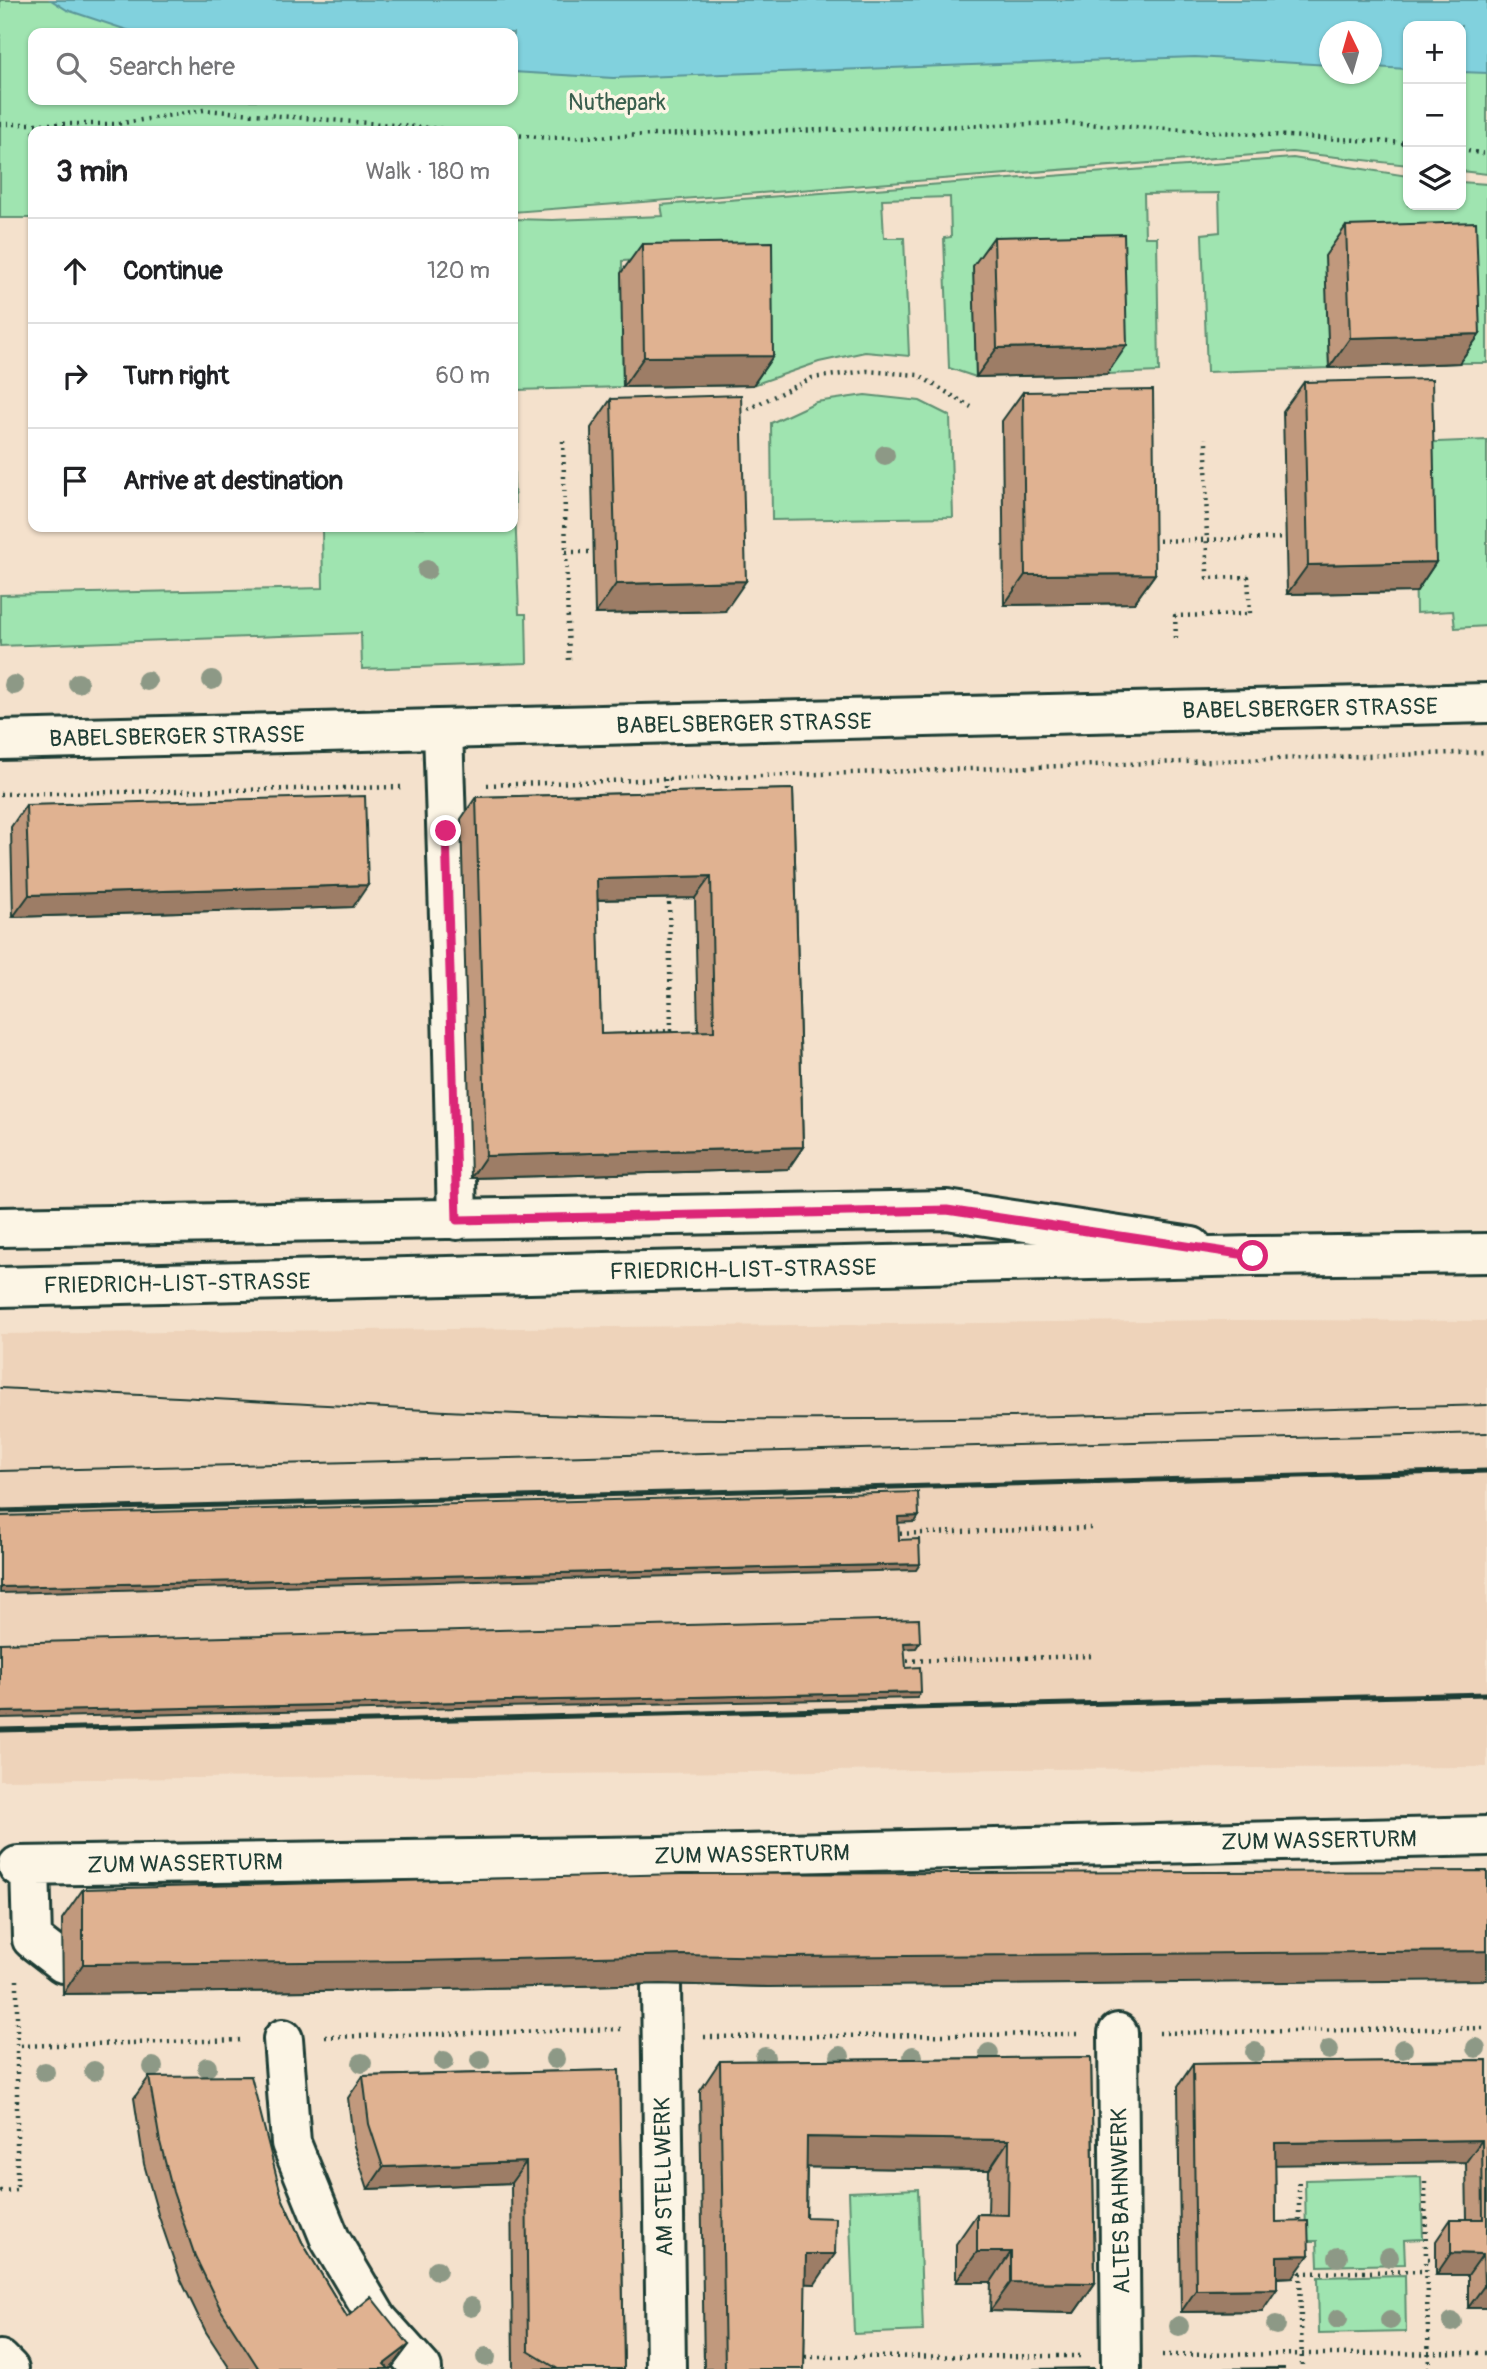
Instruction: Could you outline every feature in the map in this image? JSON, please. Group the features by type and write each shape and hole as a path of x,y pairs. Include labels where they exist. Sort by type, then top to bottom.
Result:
{"street":[{"name":"BABELSBERGER STRASSE","path":"0,740 1487,703"},
{"path":"443,730 459,1010 457,1220"},
{"path":"0,1227 947,1210 1253,1256"},
{"name":"FRIEDRICH-LIST-STRASSE","path":"0,1287 1253,1256 1487,1253"},
{"name":"ZUM WASSERTURM","path":"63,1963 32,1939 24,1866 660,1874 1487,1836"},
{"name":"AM STELLWERK","path":"661,1984 666,2369"},
{"name":"ALTES BAHNWERK","path":"1118,2033 1121,2369"},
{"path":"284,2039 291,2143 330,2239 378,2320 422,2369"},
{"path":"0,2360 9,2369"}],"path":[{"path":"0,124 117,124 204,110 405,126"},
{"path":"518,135 550,138 1066,122 1403,143"},
{"path":"1466,151 1487,154"},
{"path":"748,409 812,378 867,370 918,375 971,407"},
{"path":"1176,638 1175,616 1250,614 1248,577 1207,578 1206,438"},
{"path":"563,441 569,661"},
{"path":"1146,541 1286,538"},
{"path":"566,552 594,552"},
{"path":"0,794 445,786 1487,752"},
{"path":"665,779 666,802"},
{"path":"629,1033 671,1031 669,899"},
{"path":"881,1534 1091,1528"},
{"path":"886,1662 1094,1656"},
{"path":"0,2190 17,2190 17,2046"},
{"path":"1424,2182 1429,2369"},
{"path":"1299,2183 1299,2235"},
{"path":"1426,2259 1436,2259"},
{"path":"1300,2260 1301,2369"},
{"path":"1300,2273 1426,2271"}],"shaded area":[{"path":"1237,1320 1487,1321 1487,1767 1015,1769 0,1780 0,1334"}],"green space":[{"name":"Nuthepark","path":"0,0 1487,0 1487,174 1466,172 1466,21 1403,21 1403,164 1292,152 518,212 518,126 28,126 28,218 0,218"},
{"path":"1293,158 1403,175 1403,210 1466,210 1466,182 1487,184 1487,363 1459,363 1455,252 1326,256 1329,368 1207,372 1202,234 1220,232 1219,193 1144,194 1145,237 1157,237 1159,372 1107,374 974,266 976,377 949,368 944,238 951,237 950,197 882,199 884,238 904,238 909,356 865,352 819,362 753,385 664,259 622,261 623,387 518,390 518,219 663,216 661,205"},
{"path":"865,395 920,401 950,416 953,517 772,520 771,423 816,402"},
{"path":"1487,440 1487,626 1455,628 1453,611 1416,613 1413,443"},
{"path":"322,532 516,532 519,614 526,614 527,663 362,669 361,633 0,646 0,595 323,588"},
{"path":"1421,2177 1423,2239 1404,2240 1405,2264 1318,2266 1317,2241 1306,2241 1305,2180"},
{"path":"918,2189 923,2331 854,2334 849,2192"},
{"path":"1405,2275 1406,2332 1319,2334 1318,2277"}],"water":[{"path":"51,0 1487,0 1487,73 1466,72 1466,21 1403,21 1403,69 1382,68 1382,21 1319,21 1319,64 1195,57 613,78 518,72 518,28 121,28 67,10"}],"building":[{"path":"1476,222 1480,334 1350,338 1346,226"},
{"path":"1124,234 1127,345 997,348 994,237"},
{"path":"772,242 773,356 644,357 642,244"},
{"path":"1432,379 1436,562 1308,565 1304,382"},
{"path":"1153,390 1155,574 1025,575 1023,392"},
{"path":"741,395 746,581 616,584 611,399"},
{"path":"793,789 803,1147 486,1156 476,797","holes":["711,876 714,1031 601,1034 597,879"]},
{"path":"365,796 368,885 29,895 26,805"},
{"path":"918,1492 919,1516 898,1517 899,1540 919,1539 920,1564 0,1587 0,1516"},
{"path":"919,1619 920,1642 904,1643 906,1668 920,1667 921,1692 0,1712 0,1643"},
{"path":"1487,1871 1487,1951 788,1957 682,1955 83,1964 83,1889 681,1874"},
{"path":"1091,2057 1095,2283 1011,2282 1011,2252 977,2252 977,2214 1008,2215 1009,2140 807,2137 806,2217 836,2218 835,2254 806,2254 804,2369 725,2369 720,2061"},
{"path":"1487,2060 1487,2286 1484,2286 1483,2254 1451,2253 1451,2219 1483,2219 1482,2140 1275,2143 1276,2222 1308,2221 1309,2255 1277,2256 1277,2289 1196,2290 1193,2064"},
{"path":"619,2070 624,2369 558,2369 528,2351 526,2162 383,2167 369,2124 363,2076"},
{"path":"251,2076 282,2198 302,2242 347,2317 371,2297 409,2345 384,2364 389,2369 259,2369 221,2310 195,2256 173,2192 160,2142 149,2077"},
{"path":"1284,2368 1284,2369 1202,2369"}],"tram line":[{"path":"0,1388 634,1418 1011,1417 1487,1405"},
{"path":"0,1471 1487,1433"}],"railway":[{"path":"0,1511 1487,1471"},
{"path":"0,1730 1487,1694"}],"route":[{"path":"446,831 457,1220 947,1210 1253,1256"}]}
